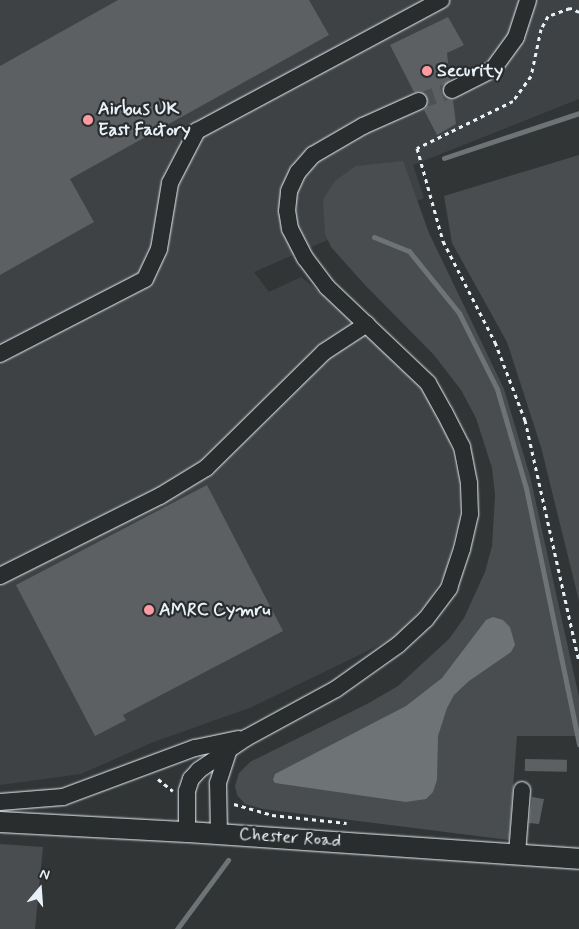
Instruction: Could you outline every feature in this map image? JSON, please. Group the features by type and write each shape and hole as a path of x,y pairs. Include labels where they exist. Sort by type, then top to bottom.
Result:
{"main road":[{"name":"Chester Road","path":"0,822 219,834 579,859"}],"street":[{"path":"0,354 145,279 159,250 170,182 197,131 441,0"},
{"path":"452,90 493,69 516,37 528,0"},
{"path":"187,832 187,791 191,779 246,738 336,690 398,645 426,619 449,588 462,548 470,514 469,483 462,447 428,383 327,287 305,258 290,229 287,211 289,191 298,172 313,155 363,126 419,101"},
{"path":"0,576 160,496 206,468 324,352 367,324"},
{"path":"0,802 63,797 195,748 246,738"},
{"path":"219,834 218,783 229,750"},
{"path":"517,854 522,790"}],"path":[{"path":"579,12 570,8 548,16 541,29 531,76 513,102 416,148 443,241 495,342 525,420 579,661"}],"shaded area":[{"path":"0,0 579,0 579,99 413,165 424,198 254,272 269,292 301,277 366,329 408,371 433,406 448,436 459,481 459,520 445,573 428,602 394,638 252,707 151,743 81,774 0,785"},
{"path":"579,155 579,601 541,447 507,342 452,243 444,196"},
{"path":"403,161 429,233 504,389 530,476 579,697 579,736 517,736 509,840 263,809 245,804 237,795 235,786 239,773 250,762 367,704 398,686 449,639 464,618 485,572 492,546 495,495 492,468 476,418 461,390 434,355 365,285 331,247 325,234 323,199 336,180 356,166"},
{"path":"493,617 503,620 510,627 515,645 511,652 469,681 454,695 447,708 438,736 437,780 433,792 426,799 406,802 275,783 273,780 275,774 406,706 442,678 486,620"},
{"path":"0,844 43,847 35,929 0,929"}],"building":[{"name":"Airbus UK East Factory","path":"118,0 309,0 329,35 70,179 94,222 0,275 0,66"},
{"name":"Security","path":"448,17 464,45 447,53 450,80 442,89 446,98 453,100 456,124 437,135 424,110 429,103 428,97 421,91 414,92 390,45"},
{"path":"207,485 283,631 123,715 126,720 95,736 16,585"},
{"path":"525,759 567,760 567,772 525,771"},
{"path":"532,797 544,799 539,824 529,823"}],"waterway":[{"path":"444,158 579,113"},
{"path":"374,237 409,251 459,313 497,389 526,488 579,745"},
{"path":"177,929 228,860"}],"tunnel":[{"path":"419,101 452,90"}],"place":[{"name":"Security","path":"427,71"},
{"name":"Airbus UK East Factory","path":"88,120"},
{"name":"AMRC Cymru","path":"149,610"}]}
